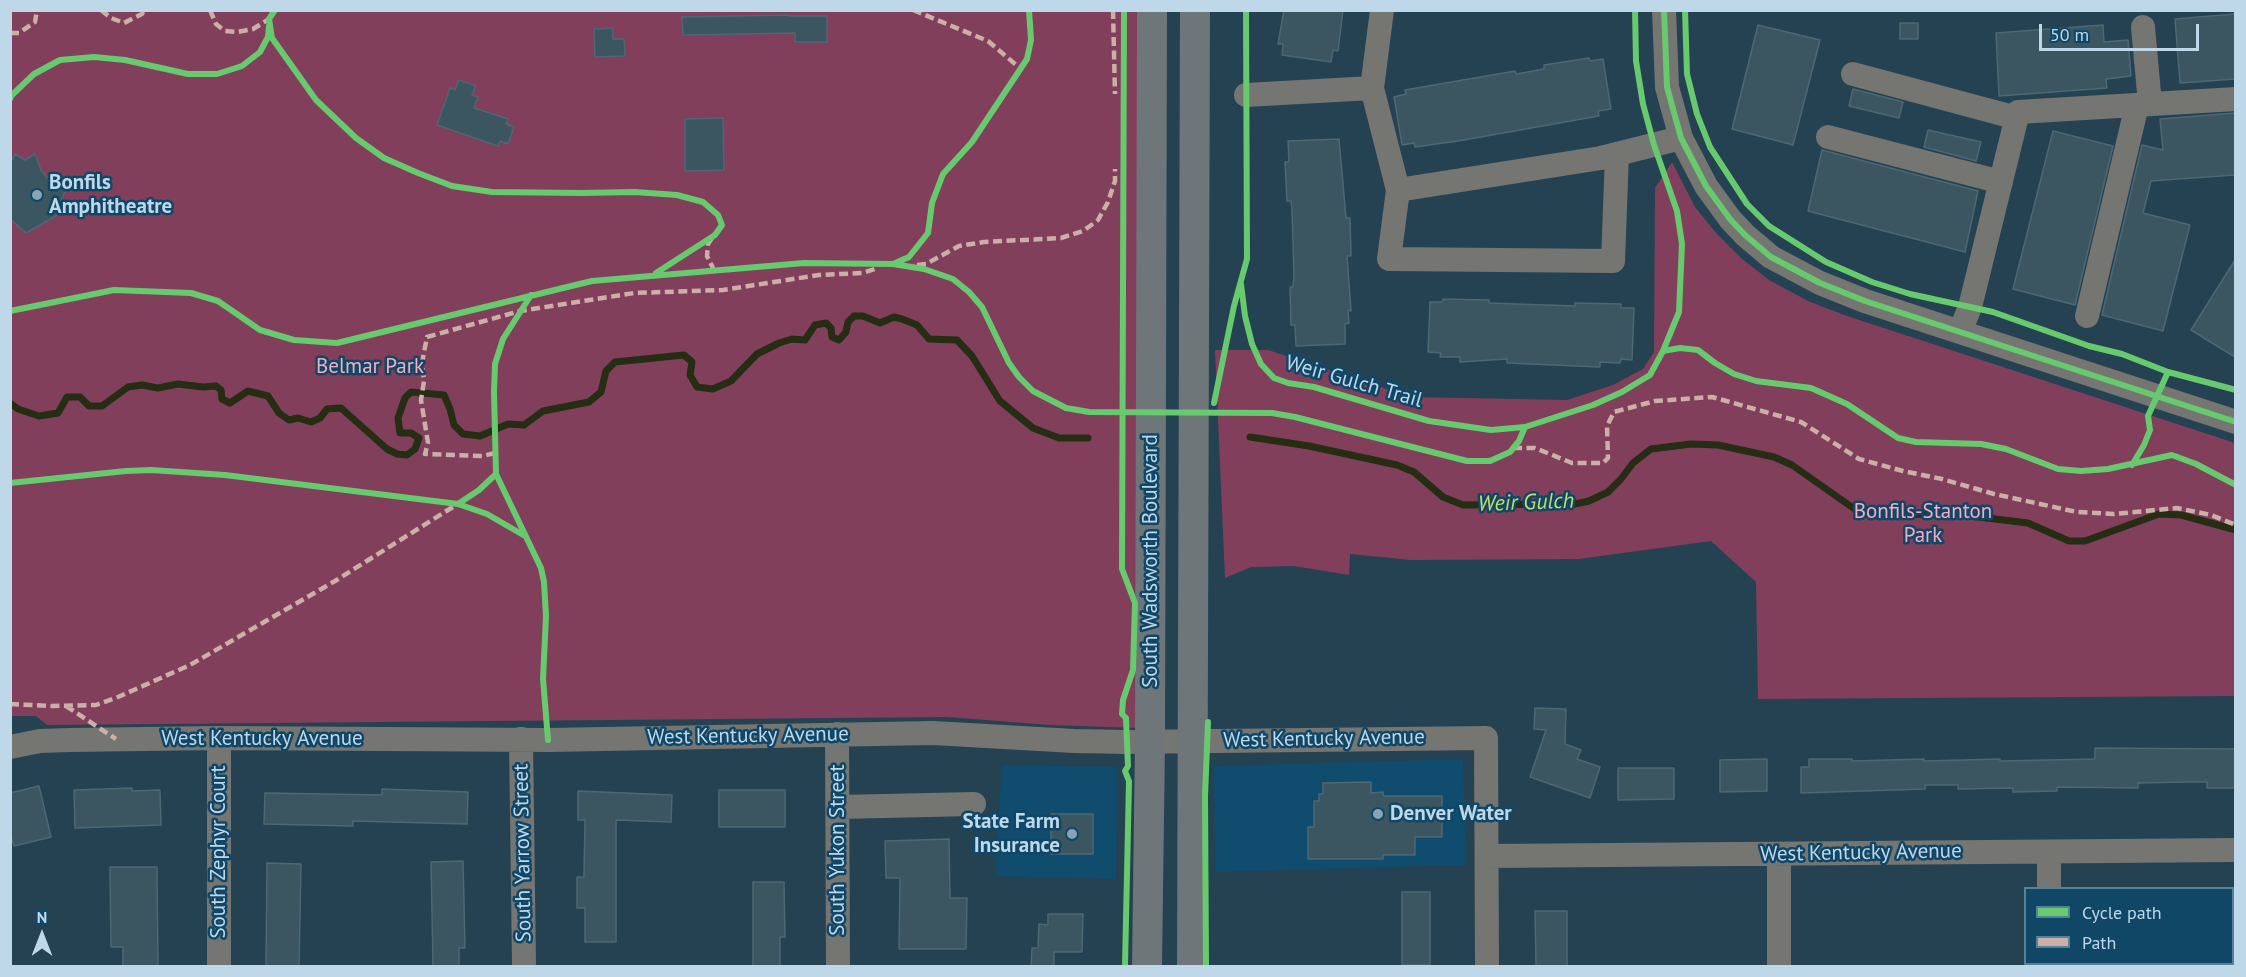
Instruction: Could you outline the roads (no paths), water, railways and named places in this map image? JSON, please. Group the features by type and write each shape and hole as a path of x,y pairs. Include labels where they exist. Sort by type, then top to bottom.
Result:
{"main road":[{"name":"South Wadsworth Boulevard","path":"1147,966 1150,742 1152,10"},
{"name":"South Wadsworth Boulevard","path":"1192,966 1195,10"}],"street":[{"path":"1382,10 1372,88 1398,190 1389,259 1613,261 1617,154"},
{"path":"1664,10 1667,87 1681,138 1706,186 1744,235 1784,265 1820,283 1865,301 2235,422"},
{"path":"2087,316 2143,104 2144,27"},
{"path":"1853,74 2016,118"},
{"path":"1246,95 1372,88"},
{"path":"1960,332 1970,307 2018,112 2235,99"},
{"path":"1828,137 2001,182"},
{"path":"1398,190 1617,154 1681,138"},
{"name":"West Kentucky Avenue","path":"10,747 54,740 522,739 933,733 1064,741 1150,742 1486,738 1487,856 2235,850"},
{"name":"South Yukon Street","path":"837,734 838,966"},
{"name":"South Zephyr Court","path":"219,738 219,966"},
{"name":"South Yarrow Street","path":"522,739 524,966"},
{"path":"838,807 974,804"},
{"path":"2049,852 2049,887"},
{"path":"1779,854 1779,966"},
{"path":"1487,856 1487,966"}],"waterway":[{"name":"Weir Gulch","path":"10,403 18,409 39,416 58,413 67,397 80,397 89,406 102,406 128,387 142,385 158,388 178,384 216,386 221,390 222,399 230,403 248,391 268,396 279,413 289,420 298,418 311,422 320,418 327,409 341,408 387,449 397,454 407,455 415,449 419,438 411,433 400,433 398,418 405,398 411,392 444,395 454,425 463,434 480,436 508,424 524,425 543,411 589,402 601,392 606,371 615,362 684,355 692,362 690,375 697,387 713,389 731,381 757,354 792,339 805,340 815,325 826,323 831,328 832,337 839,340 846,332 848,322 854,316 863,316 880,323 894,317 917,325 929,339 957,340 972,356 1000,401 1033,428 1059,438 1088,438"},
{"name":"Weir Gulch","path":"1250,437 1309,446 1397,465 1414,472 1443,497 1463,505 1575,504 1589,501 1608,492 1633,463 1651,449 1691,444 1718,445 1774,457 1792,465 1856,510 1879,516 1946,513 2028,523 2069,541 2085,541 2159,514 2181,515 2236,530"}],"place":[{"name":"Bonfils Amphitheatre","path":"37,195"},
{"name":"Denver Water","path":"1378,814"},
{"name":"State Farm Insurance","path":"1072,834"}],"park label":[{"name":"Belmar Park","path":"370,367"},
{"name":"Bonfils-Stanton Park","path":"1923,524"}]}
